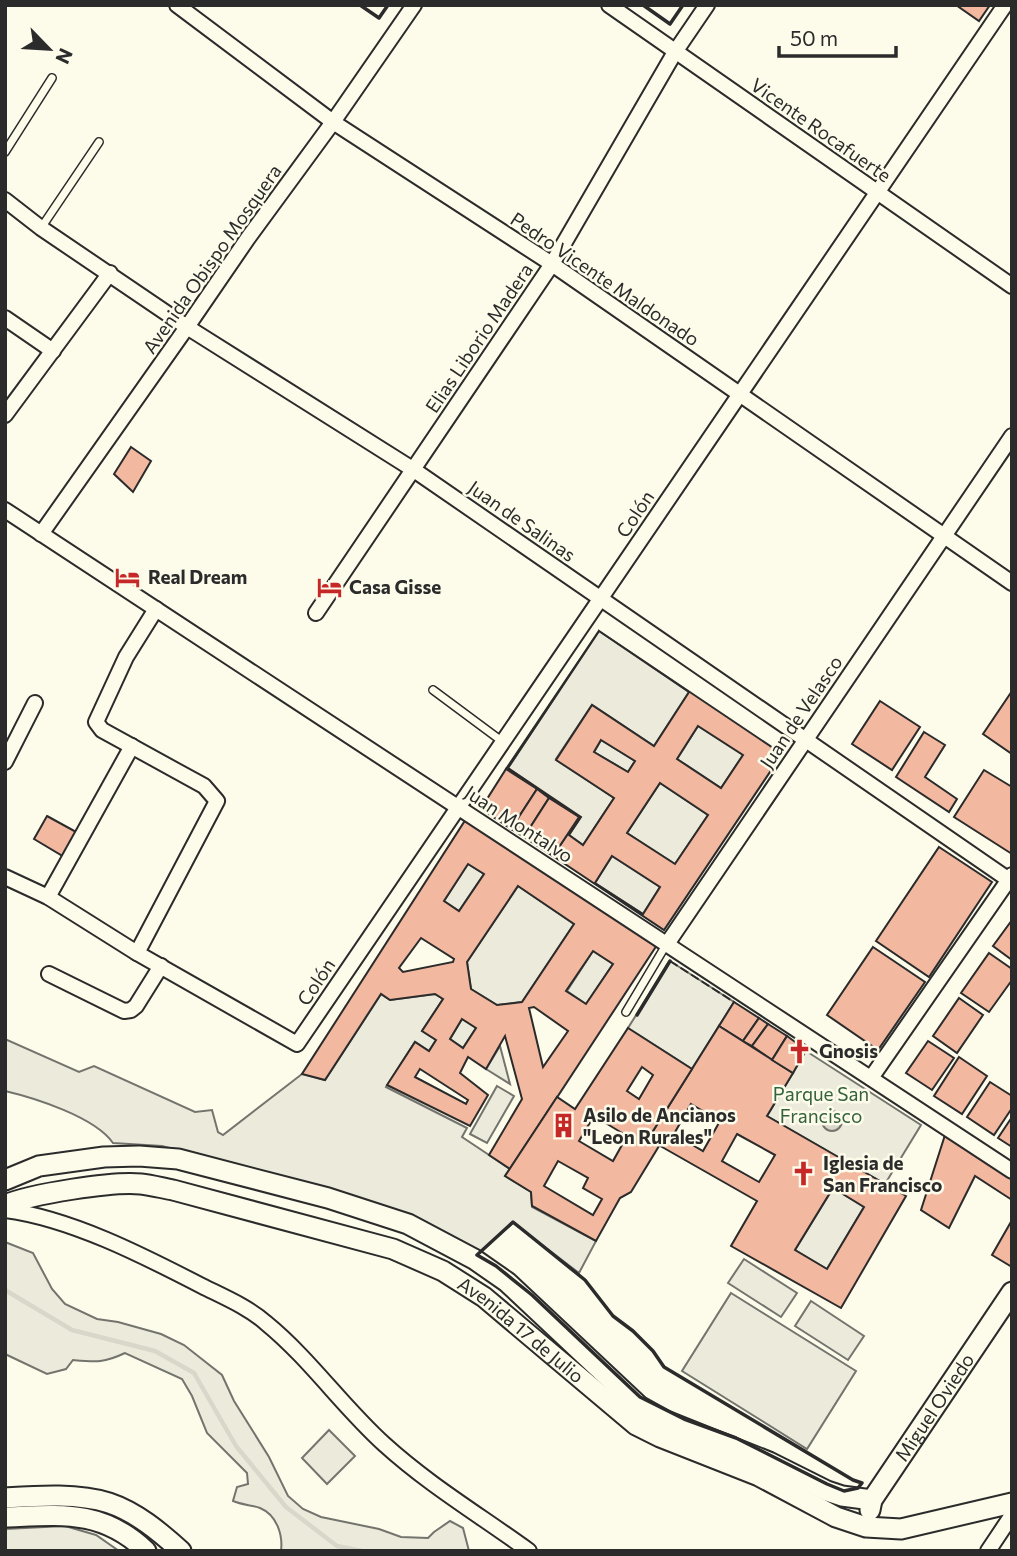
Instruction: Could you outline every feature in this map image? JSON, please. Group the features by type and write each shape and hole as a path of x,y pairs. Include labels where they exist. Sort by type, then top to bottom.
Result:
{"main road":[{"name":"Avenida 17 de Julio","path":"5,1180 39,1166 104,1157 178,1158 328,1198 408,1224 474,1259 507,1282 639,1406 654,1415 738,1448 827,1491 872,1500"},
{"name":"Avenida 17 de Julio","path":"10,1204 104,1186 138,1184 393,1249 426,1262 484,1297 636,1425 759,1476 836,1517 866,1527 901,1529 1012,1503"},
{"name":"Miguel Oviedo","path":"866,1527 872,1500 1012,1292"},
{"path":"5,1498 55,1495 107,1503 137,1517 181,1551"},
{"path":"5,1517 69,1514 116,1529 134,1539 146,1551"}],"street":[{"name":"Pedro Vicente Maldonado","path":"177,5 333,122 552,264 1012,583"},
{"name":"Avenida Obispo Mosquera","path":"41,534 247,238 333,122 414,5"},
{"name":"Vicente Rocafuerte","path":"609,5 1012,286"},
{"name":"Elias Liborio Madera","path":"316,613 552,264 675,52 707,5"},
{"name":"Colón","path":"161,966 297,1044 1005,5"},
{"name":"Juan de Salinas","path":"5,200 41,228 187,327 414,470 1011,879"},
{"path":"5,415 110,273"},
{"path":"5,318 53,351"},
{"name":"Juan de Velasco","path":"667,944 1012,436"},
{"name":"Juan Montalvo","path":"5,510 1012,1171"},
{"path":"137,953 217,801 204,786 102,730 96,722 126,657 156,609"},
{"path":"5,762 35,703"},
{"path":"48,898 132,746"},
{"path":"5,877 48,898 161,966 136,1006 124,1011 49,974"},
{"path":"871,1078 1011,879"},
{"path":"10,1204 82,1231 171,1270 264,1321 301,1354 336,1396 425,1480 530,1551"},
{"path":"988,1551 1012,1515"}],"lane":[{"path":"5,152 52,78"},
{"path":"41,228 99,142"},
{"path":"433,690 503,742"},
{"name":"Juan de Velasco","path":"626,1012 667,944"}],"green space":[{"path":"599,631 689,692 654,746 592,705 556,759 614,798 583,845 569,835 580,818 508,768"},
{"path":"698,726 743,755 721,788 677,759"},
{"path":"601,740 635,761 628,772 594,752"},
{"path":"660,783 708,815 675,864 627,833"},
{"path":"612,856 660,887 643,914 595,883"},
{"path":"468,864 484,874 459,911 444,901"},
{"path":"518,886 574,924 522,1002 497,1005 471,989 467,962"},
{"path":"593,951 613,964 586,1004 567,991"},
{"path":"670,961 734,1002 692,1069 628,1028"},
{"path":"381,994 390,1000 435,994 443,999 422,1031 436,1040 429,1051 415,1042 386,1087 467,1128 462,1137 510,1169 505,1176 531,1192 532,1207 596,1241 579,1273 513,1223 477,1255 339,1192 162,1146 113,1143 93,1125 79,1117 32,1098 5,1091 5,1039 79,1072 94,1066 195,1112 212,1110 218,1132 223,1135 302,1074 325,1080"},
{"path":"462,1019 476,1028 463,1048 450,1039"},
{"path":"500,1046 510,1084 486,1069"},
{"name":"Parque San Francisco","path":"806,1051 921,1125 885,1184 767,1116"},
{"path":"497,1086 514,1096 487,1143 470,1134"},
{"path":"833,1188 864,1207 827,1269 795,1250"},
{"path":"5,1242 33,1253 52,1289 65,1304 97,1319 161,1334 184,1345 222,1375 288,1496 303,1509 321,1517 379,1529 401,1537 428,1538 450,1521 463,1528 469,1551 281,1551 280,1532 271,1515 260,1508 233,1501 237,1487 248,1484 247,1473 207,1433 182,1379 125,1353 100,1361 73,1360 66,1369 47,1374 5,1354"},
{"path":"744,1259 797,1293 781,1317 728,1283"},
{"path":"731,1293 856,1371 807,1449 682,1371"},
{"path":"811,1301 864,1336 848,1360 795,1326"},
{"path":"329,1430 355,1456 327,1484 302,1458"},
{"path":"65,1526 96,1535 119,1551 5,1551 5,1529"}],"shaded area":[{"path":"832,1111 839,1114 842,1121 839,1128 832,1131 825,1128 822,1121 825,1114"}],"building":[{"path":"956,5 990,5 979,21"},
{"path":"131,447 151,461 133,492 114,474"},
{"path":"599,631 782,754 664,930 553,856 579,817 506,769","holes":["599,631 689,692 654,746 592,705 556,760 614,798 583,845 569,835 581,817 508,768","698,726 743,755 721,788 677,759","601,740 635,761 628,772 594,752","660,783 708,815 675,864 627,833","612,856 660,887 643,914 595,883"]},
{"path":"1012,691 1012,754 983,734"},
{"path":"880,701 920,727 892,770 852,744"},
{"path":"924,732 945,745 925,777 957,799 949,812 896,777"},
{"path":"506,769 537,789 511,829 482,807"},
{"path":"984,770 1012,787 1012,854 954,817"},
{"path":"537,789 549,798 524,837 511,829"},
{"path":"549,798 579,817 553,856 524,837"},
{"path":"47,816 78,833 66,858 34,839"},
{"path":"466,819 657,945 510,1169 489,1155 522,1099 505,1036 486,1069 468,1057 460,1073 488,1095 470,1126 387,1085 415,1042 429,1051 436,1040 422,1031 443,999 435,994 390,1000 381,994 325,1080 302,1074","holes":["468,864 484,874 459,911 444,901","518,886 574,924 522,1002 497,1005 471,989 467,962","421,938 454,959 453,962 403,972 399,968","593,951 613,964 586,1004 566,991","534,1007 568,1031 543,1067 529,1008","462,1019 476,1028 463,1048 450,1039","420,1069 468,1100 466,1104 415,1077"]},
{"path":"939,847 992,882 929,977 876,941"},
{"path":"1012,920 1012,960 993,946"},
{"path":"873,947 925,982 878,1050 827,1015"},
{"path":"989,953 1012,969 1012,980 989,1012 961,993"},
{"path":"959,998 983,1015 957,1053 933,1036"},
{"path":"734,1002 759,1018 743,1041 719,1026"},
{"path":"759,1018 768,1024 752,1046 743,1041"},
{"path":"768,1024 787,1036 772,1060 752,1046"},
{"path":"719,1026 793,1073 767,1116 906,1196 841,1308 731,1246 757,1201 648,1139","holes":["691,1104 720,1121 703,1151 674,1134","737,1134 775,1155 759,1182 722,1161","833,1188 864,1207 827,1269 795,1250"]},
{"name":"Asilo de Ancianos \"Leon Rurales\"","path":"628,1028 692,1069 648,1139 659,1146 631,1192 620,1198 596,1241 532,1206 531,1192 505,1176 557,1097 575,1109","holes":["642,1067 653,1075 639,1099 627,1091","594,1116 627,1136 613,1161 579,1141","558,1161 588,1178 583,1188 602,1199 593,1215 544,1186"]},
{"path":"787,1036 806,1050 793,1073 772,1060"},
{"path":"928,1041 954,1058 932,1090 906,1073"},
{"path":"959,1057 987,1076 962,1114 934,1096"},
{"path":"990,1082 1012,1096 1012,1108 994,1135 967,1117"},
{"path":"1012,1117 1012,1147 998,1138"},
{"path":"945,1135 1012,1174 1012,1200 975,1176 949,1228 921,1210"},
{"path":"1012,1220 1012,1267 992,1255"}],"waterway":[{"path":"5,1290 72,1330 155,1351 194,1373 236,1446 286,1507 337,1546 362,1551"}],"fence":[{"path":"670,961 734,1002"}],"wall":[{"path":"360,5 379,18 388,5"},
{"path":"643,5 670,24 683,5"},
{"path":"637,1015 670,961"},
{"path":"513,1222 585,1280 613,1316 633,1331 653,1351 664,1367 862,1483 858,1488 844,1491 736,1438 684,1419 640,1397 532,1295 496,1266 477,1255 513,1222"}],"place":[{"name":"Real Dream","path":"128,577"},
{"name":"Casa Gisse","path":"329,587"},
{"name":"Gnosis","path":"799,1051"},
{"name":"Asilo de Ancianos \"Leon Rurales\"","path":"563,1126"},
{"name":"Iglesia de San Francisco","path":"803,1174"}]}
